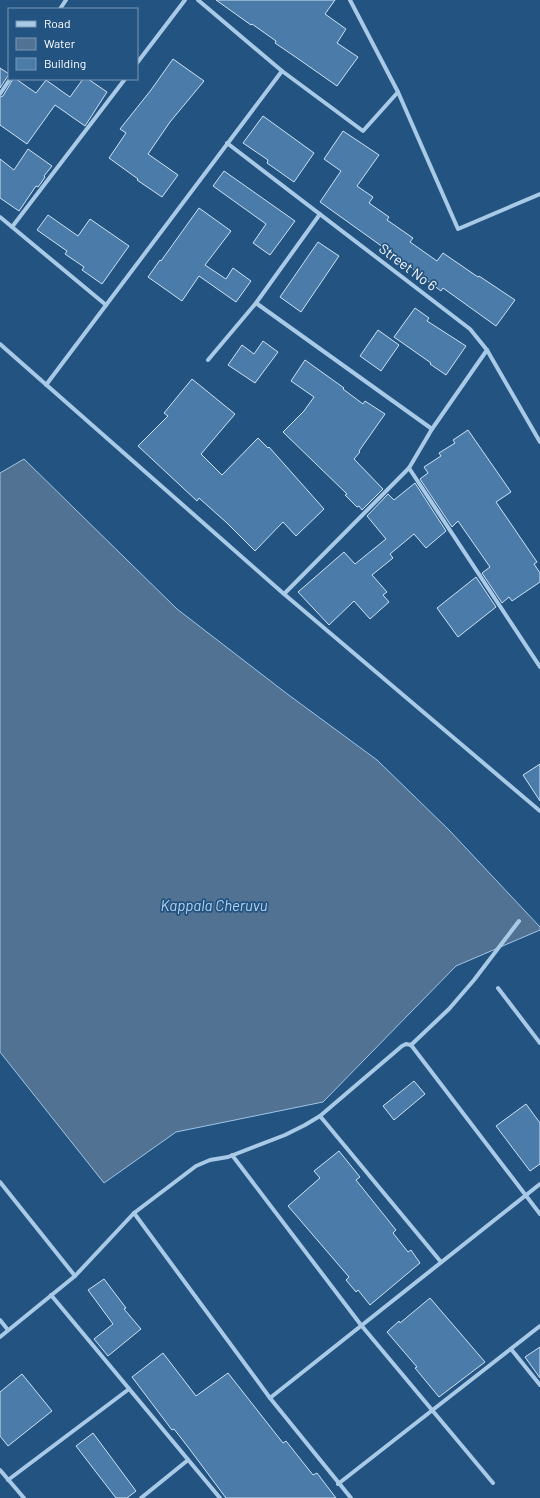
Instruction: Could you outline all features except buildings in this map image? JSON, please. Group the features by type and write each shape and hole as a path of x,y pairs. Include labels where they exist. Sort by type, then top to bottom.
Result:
{"street":[{"path":"138,62 186,0"},
{"path":"198,0 282,71 363,131 398,92"},
{"path":"350,0 398,92 458,229 540,194"},
{"path":"46,385 282,71"},
{"path":"0,94 9,80"},
{"path":"12,227 124,80"},
{"name":"Street No 6","path":"227,143 470,329 487,350 540,442"},
{"path":"208,360 256,303 320,214"},
{"path":"0,217 106,305"},
{"path":"256,303 432,429"},
{"path":"0,344 284,594 540,811"},
{"path":"284,594 409,468 432,429 487,350"},
{"path":"409,468 540,667"},
{"path":"411,1045 450,1009 519,921"},
{"path":"498,988 540,1043"},
{"path":"0,1337 75,1276 134,1213 196,1166 210,1160 232,1155 285,1135 305,1125 320,1116 406,1044 411,1045 540,1214"},
{"path":"320,1116 441,1262"},
{"path":"232,1155 360,1325 493,1483"},
{"path":"0,1182 75,1276"},
{"path":"270,1398 360,1325 540,1184"},
{"path":"134,1213 270,1398 338,1484 351,1498"},
{"path":"51,1295 220,1498"},
{"path":"0,1320 8,1330"},
{"path":"338,1484 540,1326"},
{"path":"511,1349 540,1385"},
{"path":"8,1480 129,1390"},
{"path":"141,1498 188,1460"},
{"path":"0,1470 24,1498"}],"water":[{"name":"Kappala Cheruvu","path":"24,459 177,609 286,693 377,760 449,830 540,927 540,930 456,966 323,1102 176,1132 104,1183 0,1052 0,473"}]}
